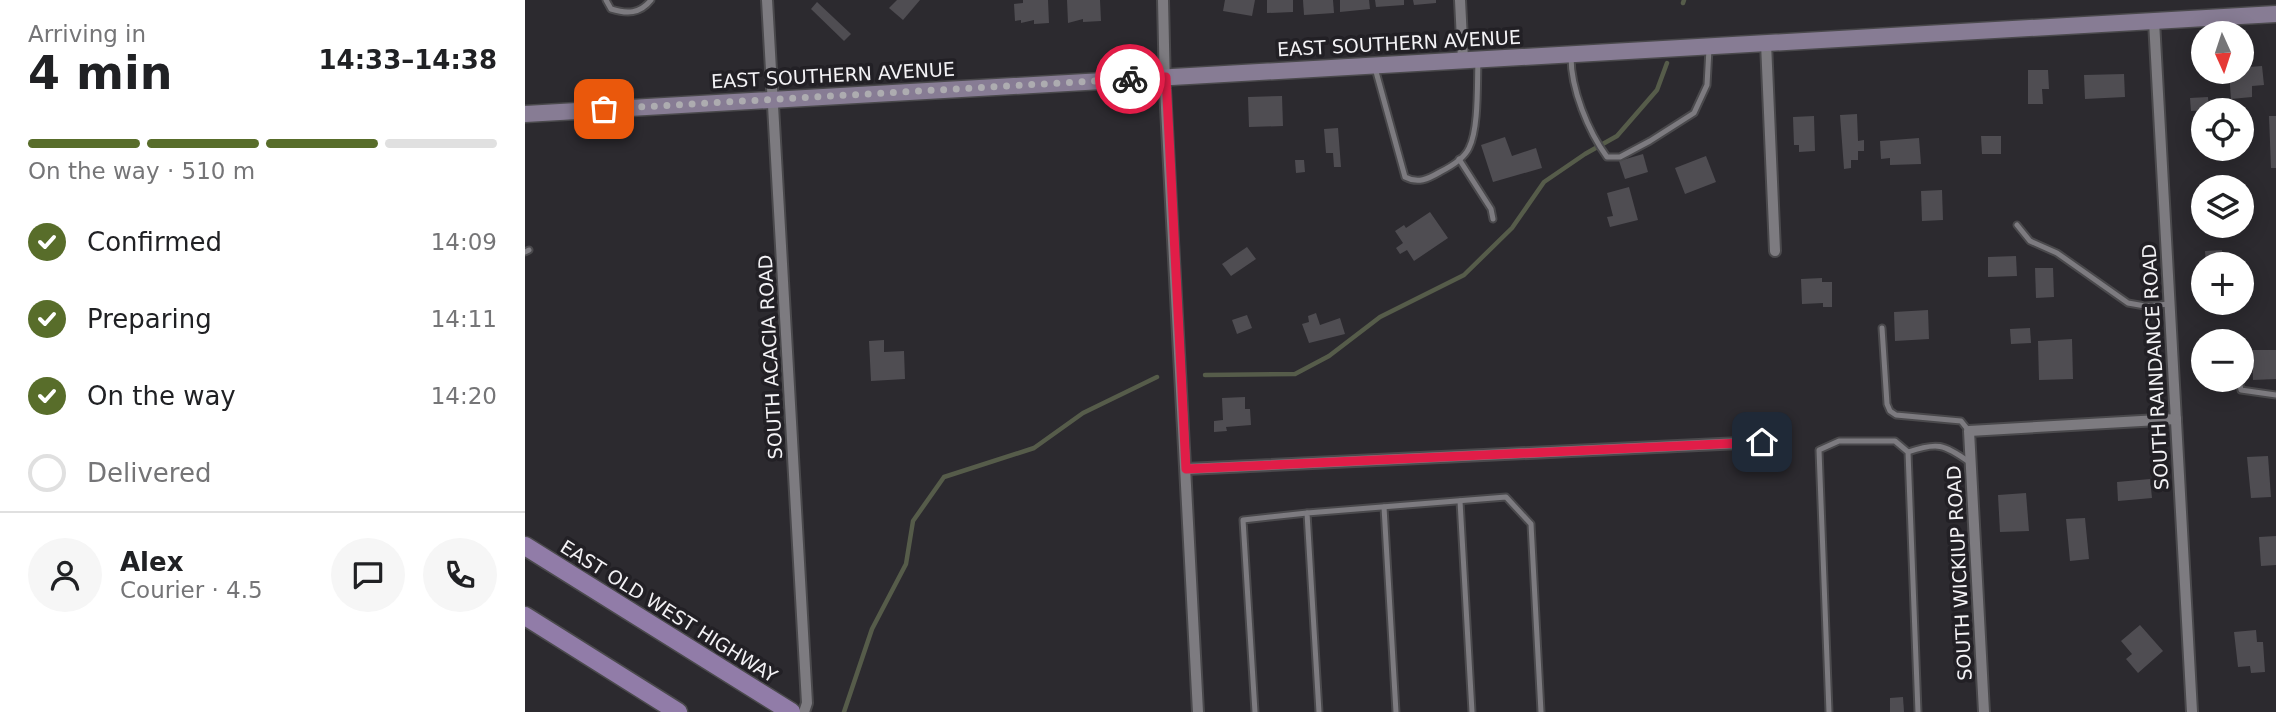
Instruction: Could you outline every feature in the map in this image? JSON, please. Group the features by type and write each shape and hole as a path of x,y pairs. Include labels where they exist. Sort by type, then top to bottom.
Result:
{"main road":[{"name":"EAST OLD WEST HIGHWAY","path":"525,546 791,712"},
{"path":"525,616 678,712"}],"street":[{"name":"SOUTH ACACIA ROAD","path":"767,0 807,704 804,712"},
{"path":"1164,0 1198,712"},
{"path":"1460,0 1471,60"},
{"name":"EAST SOUTHERN AVENUE","path":"525,114 2276,14"},
{"name":"SOUTH RAINDANCE ROAD","path":"2154,21 2192,712"},
{"path":"1766,43 1775,251"},
{"path":"1969,432 2176,419"},
{"name":"SOUTH WICKIUP ROAD","path":"1969,432 1984,712"},
{"path":"1186,469 1762,442"}],"lane":[{"path":"606,0 611,9 627,14 645,8 652,0"},
{"path":"1571,54 1574,90 1601,148 1607,157 1620,157 1693,113 1707,85 1709,46"},
{"path":"1374,65 1405,177 1414,182 1429,179 1453,165 1469,149 1476,112 1471,60"},
{"path":"1459,159 1491,209 1493,219"},
{"path":"2017,225 2030,241 2057,253 2128,303 2145,306 2169,304"},
{"path":"1882,328 1887,404 1890,411 1896,415 1961,421 1969,432"},
{"path":"2254,392 2276,395"},
{"path":"1829,712 1819,450 1839,441 1895,442 1908,452"},
{"path":"1908,452 1927,446 1950,448 1971,463"},
{"path":"1908,452 1918,712"},
{"path":"1255,712 1243,520 1507,497 1531,524 1541,712"},
{"path":"1460,501 1472,712"},
{"path":"1384,507 1396,712"},
{"path":"1307,513 1319,712"}],"building":[{"path":"897,0 920,0 903,20 889,8"},
{"path":"1023,0 1048,0 1049,23 1034,24 1034,20 1021,23 1021,20 1015,21 1014,4 1023,3"},
{"path":"1067,0 1100,0 1101,21 1083,22 1083,19 1068,23"},
{"path":"1225,0 1255,0 1252,16 1223,11"},
{"path":"1267,0 1293,0 1293,12 1267,13"},
{"path":"1303,0 1333,0 1334,13 1304,15"},
{"path":"1340,0 1369,0 1370,9 1340,12"},
{"path":"1375,0 1404,0 1404,5 1376,7"},
{"path":"1413,0 1436,0 1436,3 1414,5"},
{"path":"817,2 851,34 844,41 811,9"},
{"path":"2262,66 2264,85 2252,86 2252,97 2231,98 2230,84 2254,84 2254,67"},
{"path":"2028,70 2048,70 2049,89 2042,89 2043,104 2028,104"},
{"path":"2124,74 2125,97 2085,99 2084,75"},
{"path":"1282,96 1283,126 1249,127 1248,97"},
{"path":"1857,114 1858,141 1864,140 1864,151 1858,151 1858,160 1851,160 1851,168 1844,169 1840,115"},
{"path":"1814,116 1815,151 1799,152 1799,145 1794,145 1793,117"},
{"path":"2269,116 2276,116 2276,168 2271,168"},
{"path":"1338,128 1341,167 1334,167 1333,153 1326,153 1324,129"},
{"path":"1981,136 2001,136 2001,154 1982,154"},
{"path":"1505,137 1512,156 1536,148 1542,168 1493,182 1481,145"},
{"path":"1919,138 1921,164 1890,165 1890,158 1881,159 1880,141"},
{"path":"1643,154 1648,172 1625,179 1619,161"},
{"path":"1706,156 1716,182 1685,194 1675,168"},
{"path":"1295,160 1304,160 1305,172 1296,173"},
{"path":"1629,187 1638,220 1610,227 1607,217 1613,216 1607,193"},
{"path":"1942,190 1943,220 1922,221 1921,191"},
{"path":"1430,212 1448,238 1414,261 1407,250 1400,254 1396,248 1403,243 1395,231 1404,225 1406,228"},
{"path":"1247,247 1256,259 1231,276 1222,264"},
{"path":"2016,256 2017,276 1988,277 1988,257"},
{"path":"2035,268 2053,268 2054,297 2036,298"},
{"path":"1822,278 1822,282 1832,282 1832,307 1823,307 1823,303 1802,304 1801,279"},
{"path":"1928,310 1929,339 1895,341 1894,312"},
{"path":"1316,313 1320,325 1340,318 1345,334 1309,343 1302,324 1309,322 1308,316"},
{"path":"1247,315 1252,328 1237,334 1232,320"},
{"path":"2030,328 2031,343 2011,344 2010,329"},
{"path":"2072,339 2073,379 2039,380 2038,341"},
{"path":"884,340 884,352 904,351 905,379 871,381 869,341"},
{"path":"2254,350 2276,350 2276,379 2254,380"},
{"path":"1245,397 1245,409 1250,409 1251,425 1226,427 1227,431 1214,432 1214,421 1223,420 1222,398"},
{"path":"2268,456 2271,497 2251,498 2247,457"},
{"path":"2150,479 2152,498 2118,501 2117,482"},
{"path":"2026,493 2029,531 2000,532 1998,495"},
{"path":"2085,518 2089,559 2070,561 2066,519"},
{"path":"2276,536 2276,565 2261,566 2259,537"},
{"path":"2140,625 2163,651 2138,673 2126,659 2132,654 2121,641"},
{"path":"2256,630 2257,642 2263,642 2265,672 2251,673 2250,666 2238,667 2234,632"},
{"path":"1903,697 1904,712 1890,712 1890,698"}],"waterway":[{"path":"1205,375 1295,374 1329,356 1380,317 1464,275 1512,228 1544,182 1617,136 1657,90 1667,63"},
{"path":"844,712 872,629 906,564 913,521 944,477 1034,448 1083,413 1157,377"}],"way so far":[{"path":"604,109 1130,79"}],"route":[{"path":"1130,79 1166,77 1186,469 1762,442"}]}
